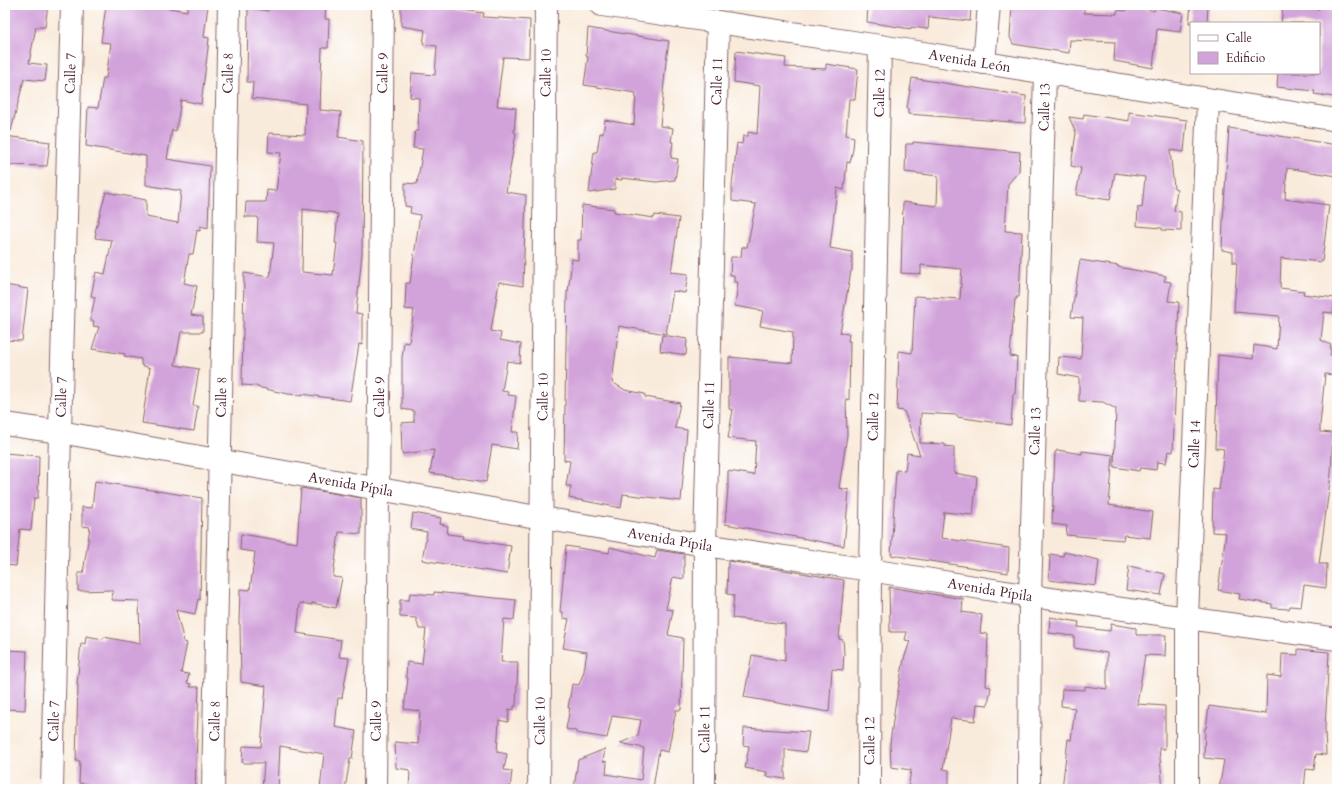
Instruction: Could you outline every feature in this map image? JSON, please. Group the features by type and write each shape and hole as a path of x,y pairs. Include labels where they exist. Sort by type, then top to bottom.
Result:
{"street":[{"name":"Calle 7","path":"52,789 72,5"},
{"name":"Calle 8","path":"213,789 229,5"},
{"name":"Calle 9","path":"375,789 383,5"},
{"name":"Calle 10","path":"539,789 546,5"},
{"name":"Avenida León","path":"602,5 880,46 1337,120"},
{"path":"984,63 989,5"},
{"name":"Calle 11","path":"704,789 705,545 718,22"},
{"name":"Calle 12","path":"869,789 870,570 880,46"},
{"name":"Calle 13","path":"1029,789 1030,596 1046,74"},
{"name":"Calle 14","path":"1187,789 1186,618 1208,100"},
{"name":"Avenida Pípila","path":"5,424 220,459 542,518 705,545 1030,596 1337,639"}],"building":[{"path":"5,5 48,5 45,27 36,27 29,63 47,65 45,81 24,79 11,131 5,131"},
{"path":"106,5 150,5 187,11 188,5 208,5 204,37 209,38 201,104 181,100 176,131 172,130 167,159 210,166 208,228 200,226 200,231 197,230 193,254 189,254 184,283 197,286 191,315 203,317 203,332 181,332 175,365 199,369 193,406 198,406 194,431 142,423 150,368 141,365 141,359 124,356 125,354 92,349 99,327 93,326 94,321 90,321 95,297 91,296 96,272 105,274 112,240 95,238 95,232 106,192 146,200 146,217 178,223 181,191 146,185 146,156 86,146 88,107 98,108 103,78 106,78 111,43 101,42"},
{"path":"268,5 326,5 325,19 329,19 328,48 322,48 320,110 341,112 338,137 363,141 362,254 356,313 362,314 362,345 359,344 350,401 302,394 288,394 257,386 242,385 244,273 270,277 274,243 257,242 258,217 245,217 246,202 266,202 267,190 276,191 281,153 268,152 269,133 305,135 306,104 252,98 253,82 247,82 248,8 268,11","holes":["303,209 338,214 335,243 337,243 333,275 302,272"]},
{"path":"401,5 428,5 484,13 483,17 530,20 529,58 503,57 497,106 516,108 514,132 516,133 506,192 526,195 523,286 499,282 491,331 501,333 500,340 521,344 520,363 507,361 502,391 508,392 508,395 516,396 512,432 518,432 517,449 492,445 486,482 430,473 434,450 402,454 401,423 414,422 414,411 402,409 402,358 404,342 409,343 414,310 405,309 406,283 410,283 420,215 410,213 411,207 405,206 405,183 417,184 423,149 413,148 415,131 418,131 419,98 410,97 412,73 435,75 437,46 423,44 425,30 401,26"},
{"path":"868,5 971,5 970,21 929,17 928,29 911,27 911,29 867,22"},
{"path":"1012,5 1061,5 1061,7 1084,7 1084,13 1117,14 1117,10 1126,11 1127,5 1132,5 1154,11 1155,8 1183,13 1180,32 1157,29 1153,68 1114,61 1115,42 1070,40 1069,53 1013,44 1010,37"},
{"path":"1191,5 1208,5 1207,22 1189,23"},
{"path":"1319,5 1337,5 1337,74 1334,97 1314,94 1315,91 1277,87 1278,74 1320,74 1320,22 1281,22 1283,6 1319,9"},
{"path":"588,28 669,41 660,126 673,128 671,158 678,159 675,180 656,182 622,178 622,180 615,179 615,189 589,193 594,152 597,152 600,133 603,134 605,120 634,125 636,93 584,85 588,57 586,56"},
{"path":"736,51 786,58 785,67 826,69 826,64 858,69 855,99 849,99 846,135 854,137 853,149 850,163 847,162 844,190 837,188 830,248 852,252 852,271 840,333 849,334 848,341 850,341 849,400 846,399 847,435 839,488 849,490 844,546 725,524 728,471 754,475 756,441 728,438 733,410 729,409 729,357 792,363 793,332 760,326 763,311 735,306 738,282 734,282 734,275 730,275 731,257 741,257 742,247 747,247 756,204 732,201 732,185 737,143 742,144 743,136 748,136 748,132 757,134 760,86 734,82"},
{"path":"912,78 1026,96 1025,123 908,114 907,108"},
{"path":"1129,112 1187,120 1184,152 1170,150 1174,188 1177,189 1174,211 1181,212 1181,231 1137,226 1138,207 1142,208 1145,177 1115,173 1110,200 1076,195 1081,168 1071,166 1076,133 1069,117 1083,119 1084,114 1129,121"},
{"path":"1229,128 1337,145 1337,176 1287,168 1285,199 1329,205 1322,262 1281,258 1280,288 1304,291 1303,294 1335,298 1333,313 1324,312 1321,340 1331,345 1330,355 1337,356 1336,375 1325,374 1320,425 1320,432 1333,433 1331,474 1319,564 1327,564 1326,588 1304,585 1301,607 1290,606 1289,609 1272,608 1272,604 1239,599 1240,594 1218,590 1226,533 1212,532 1213,489 1219,490 1224,449 1215,448 1218,355 1253,359 1254,345 1277,349 1279,316 1234,312 1237,263 1233,263 1233,252 1222,250"},
{"path":"5,136 50,142 47,166 5,165"},
{"path":"913,142 1020,152 1019,171 1008,184 1005,231 1022,232 1019,297 1016,297 1017,299 1015,299 1010,356 1017,357 1015,394 1013,394 1011,425 957,417 957,415 921,413 920,443 945,444 945,446 954,447 954,473 977,477 973,515 944,512 941,538 1009,548 1008,573 891,555 896,470 905,471 907,453 920,455 904,411 897,410 899,351 912,353 915,296 960,299 962,269 921,265 921,274 901,273 903,202 937,206 938,176 905,172 906,144 913,144"},
{"path":"582,205 614,209 614,212 654,218 655,215 679,218 671,272 688,274 685,293 673,291 666,334 619,326 612,382 625,390 645,394 645,397 680,403 675,428 687,430 681,501 623,494 621,508 569,498 571,486 566,486 570,461 564,460 567,291 568,292 572,259 578,260 578,240 581,240"},
{"path":"1080,260 1119,266 1118,267 1166,276 1164,281 1171,282 1168,301 1179,302 1173,452 1168,451 1166,463 1157,462 1156,470 1140,468 1139,471 1114,467 1116,409 1103,402 1079,401 1079,378 1058,374 1059,357 1081,359 1083,318 1071,317"},
{"path":"5,285 28,289 22,341 5,340"},
{"path":"662,335 687,339 686,355 660,351"},
{"path":"1057,450 1082,454 1082,451 1113,455 1109,505 1153,512 1150,538 1124,535 1123,540 1066,535 1067,526 1052,524 1055,452"},
{"path":"5,453 39,456 38,498 34,498 31,530 20,529 16,566 5,565"},
{"path":"95,481 202,498 200,600 198,599 195,614 176,610 184,642 187,643 181,673 189,674 187,683 191,684 190,687 199,687 195,789 88,789 88,784 79,783 80,761 76,761 77,684 81,643 85,644 86,636 103,639 104,637 140,644 139,601 112,600 113,590 78,591 78,573 83,573 90,527 82,526 82,507 92,508"},
{"path":"301,488 361,498 361,534 339,532 333,577 342,578 336,608 312,603 312,605 300,603 297,633 341,640 339,657 349,658 342,698 338,698 335,727 356,731 352,759 350,759 345,789 320,789 324,754 280,746 278,789 262,789 264,763 242,763 243,746 261,747 266,686 241,682 239,624 240,589 250,590 255,552 240,550 241,534 297,543"},
{"path":"413,513 441,518 440,524 448,526 447,534 464,536 463,539 511,546 507,574 422,560 427,532 411,529"},
{"path":"566,546 609,553 610,547 655,558 657,550 684,554 684,579 673,577 666,609 673,610 668,635 683,638 681,710 676,710 668,752 659,750 653,788 574,789 578,760 605,749 603,761 607,762 606,774 641,780 644,748 620,743 638,736 641,720 612,716 607,738 576,733 576,731 566,729 572,684 579,685 584,671 587,652 563,648 569,619 563,618 563,612 560,612"},
{"path":"1064,552 1099,560 1096,586 1049,580 1050,554 1063,556"},
{"path":"728,561 844,580 839,639 843,640 843,670 832,669 829,712 744,697 752,655 785,661 785,624 732,618 734,595 727,594"},
{"path":"1129,566 1165,574 1161,595 1126,590"},
{"path":"889,587 963,599 962,612 982,615 980,633 988,634 986,686 991,687 988,705 977,704 975,721 951,718 943,769 949,770 949,789 908,789 911,770 891,767 890,743 895,706 904,659 910,641 905,640 907,632 890,632"},
{"path":"434,592 516,600 514,620 504,619 501,662 518,662 516,706 514,706 514,710 509,709 508,722 499,720 497,752 507,754 504,770 512,771 510,789 409,789 410,770 396,768 395,742 418,744 420,711 404,709 408,678 406,677 407,662 422,664 426,629 419,629 416,618 400,617 400,600 409,600 410,593 434,595"},
{"path":"1050,617 1079,622 1078,627 1110,631 1111,624 1136,628 1136,635 1166,635 1165,656 1145,655 1137,704 1165,706 1165,749 1159,748 1163,789 1062,789 1068,739 1071,740 1075,708 1061,706 1062,689 1085,690 1085,686 1107,689 1107,653 1074,648 1074,636 1049,633"},
{"path":"1298,649 1329,652 1325,729 1326,755 1316,754 1314,770 1306,769 1304,789 1219,789 1224,760 1204,758 1205,728 1209,706 1266,714 1267,675 1281,677 1282,654 1298,655"},
{"path":"5,650 27,651 25,710 5,709"},
{"path":"744,728 809,732 806,752 785,749 785,779 766,776 767,772 745,768 749,746 743,745"}]}
